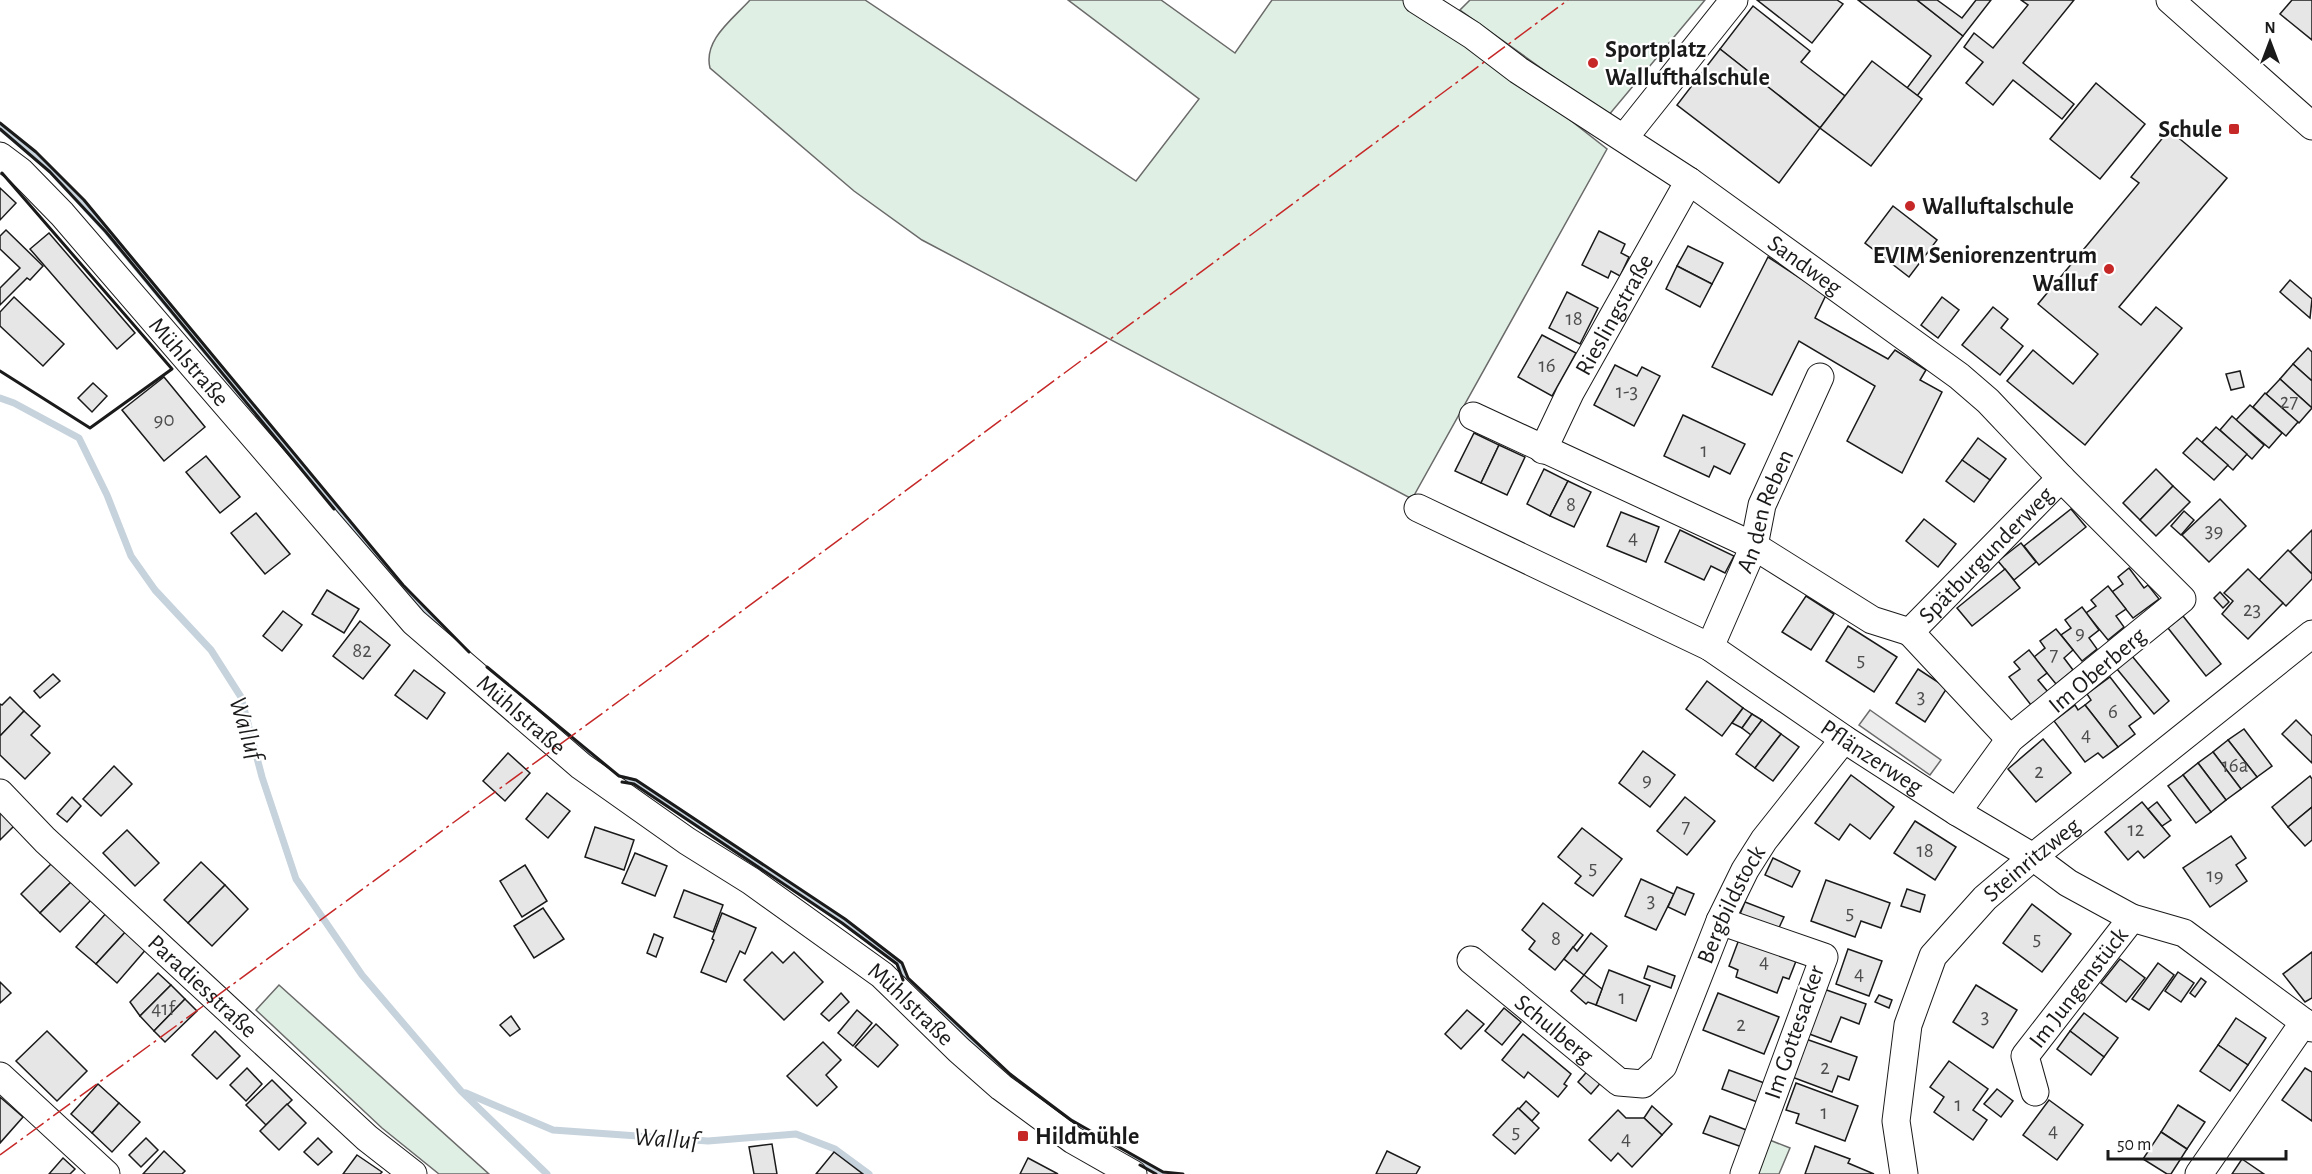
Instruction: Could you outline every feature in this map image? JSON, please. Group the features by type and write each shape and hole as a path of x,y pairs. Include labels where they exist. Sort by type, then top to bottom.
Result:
{"street":[{"name":"Sandweg","path":"1417,0 1472,35 1518,70 1689,181 1959,376 1988,401 2182,599"},
{"path":"1624,138 1734,0"},
{"path":"2170,0 2312,126"},
{"name":"Mühlstraße","path":"0,156 20,171 62,214 414,622 581,766 687,841 751,881 882,975 1001,1088 1073,1140 1132,1174"},
{"name":"Rieslingstraße","path":"1543,450 1570,393 1689,181"},
{"name":"An den Reben","path":"1710,646 1754,546 1762,505 1820,377"},
{"path":"1473,416 1754,546"},
{"name":"Spätburgunderweg","path":"1754,546 1872,620 1910,632 2061,478"},
{"name":"Pflänzerweg","path":"1418,508 1710,646 1844,739 1957,812 2033,856 2068,883 2132,918 2184,933 2308,1025"},
{"name":"Im Oberberg","path":"1957,812 2010,740 2182,599"},
{"path":"1910,632 2010,740"},
{"name":"Steinritzweg","path":"1904,1174 1896,1122 1908,1025 1933,956 1985,898 2033,856 2312,634"},
{"name":"Bergbildstock","path":"1643,1083 1663,1066 1720,921 1745,870 1764,840 1844,739"},
{"name":"Paradiesstraße","path":"0,793 97,889 367,1138 413,1174"},
{"name":"Im Jungenstück","path":"2035,1092 2025,1056 2132,918"},
{"name":"Im Gottesacker","path":"1720,921 1824,957 1744,1174"},
{"name":"Schulberg","path":"1471,960 1619,1082 1643,1083"},
{"path":"2199,1174 2308,1025"},
{"path":"0,1076 106,1174"}],"green space":[{"path":"750,0 865,0 1136,181 1199,99 1068,0 1161,0 1235,53 1272,0 1408,0 1490,57 1607,149 1412,499 922,240 854,191 710,68 709,58 715,39"},
{"name":"Sportplatz Wallufthalschule","path":"1470,0 1705,0 1608,116 1460,10"},
{"path":"279,985 489,1174 439,1174 382,1128 256,1010"},
{"path":"1762,1137 1790,1148 1779,1174 1748,1174"}],"shaded area":[{"path":"1870,710 1941,760 1930,775 1859,725"}],"building":[{"path":"1757,0 1837,0 1843,4 1812,43"},
{"path":"1858,0 1917,0 1963,36 1917,96 1907,88 1931,56"},
{"path":"1917,0 1937,0 1962,18 1976,0 1991,0 1963,36"},
{"path":"2021,0 2074,0 2023,63 2074,104 2062,119 2013,80 1993,105 1966,83 1983,62 1964,47 1974,33 1993,48 2028,5"},
{"path":"2292,0 2312,0 2312,40 2280,14"},
{"path":"1753,6 1810,51 1801,62 1845,96 1820,128 1720,49"},
{"path":"1720,49 1820,128 1779,183 1677,105"},
{"path":"1872,61 1922,99 1871,166 1820,128"},
{"path":"2096,83 2145,124 2100,179 2050,139"},
{"name":"EVIM Seniorenzentrum Walluf","path":"2169,130 2227,178 2119,307 2141,325 2156,307 2182,328 2085,445 2007,381 2033,350 2073,384 2098,354 2038,304 2139,183 2131,177"},
{"path":"0,188 16,203 0,220"},
{"path":"1893,206 1937,240 1909,277 1865,243"},
{"path":"6,230 43,266 30,280 27,278 0,305 0,288 20,268 0,249 0,236"},
{"path":"1599,231 1625,244 1621,253 1629,257 1620,276 1611,271 1608,278 1582,265"},
{"path":"49,233 135,333 117,349 30,249"},
{"path":"1688,246 1723,263 1712,284 1677,266"},
{"path":"1768,257 1826,295 1815,318 1888,359 1895,350 1926,370 1920,380 1942,392 1902,473 1847,441 1875,386 1799,341 1772,395 1712,367"},
{"path":"1677,266 1712,284 1700,307 1666,289"},
{"path":"2290,280 2312,299 2310,318 2280,292"},
{"path":"1567,292 1598,308 1580,344 1549,328"},
{"path":"14,297 64,344 43,366 0,326 0,312"},
{"path":"1942,297 1959,310 1938,338 1921,325"},
{"path":"1993,307 2008,319 2001,328 2023,346 2000,375 1962,345"},
{"path":"1542,335 1576,353 1552,396 1518,377"},
{"path":"2308,348 2312,352 2312,381 2293,364"},
{"path":"2293,364 2312,381 2312,408 2280,379"},
{"path":"1615,365 1637,376 1642,367 1660,376 1634,426 1594,405"},
{"path":"2240,371 2244,387 2231,390 2226,374"},
{"path":"164,377 205,427 164,461 122,410"},
{"path":"2280,379 2312,408 2299,423 2266,394"},
{"path":"93,383 107,396 92,412 78,398"},
{"path":"2265,393 2298,422 2286,436 2253,407"},
{"path":"2250,405 2282,433 2269,448 2236,420"},
{"path":"1683,415 1745,444 1730,474 1714,466 1709,477 1664,456"},
{"path":"2232,416 2264,445 2252,459 2220,430"},
{"path":"2216,427 2247,454 2233,470 2202,442"},
{"path":"1474,433 1499,445 1481,483 1455,471"},
{"path":"1978,438 2006,459 1990,480 1962,460"},
{"path":"2197,438 2228,465 2214,480 2183,453"},
{"path":"1499,445 1525,457 1507,495 1481,483"},
{"path":"206,456 240,497 220,513 186,472"},
{"path":"1962,460 1990,480 1974,502 1946,481"},
{"path":"1544,469 1568,481 1550,516 1527,504"},
{"path":"2156,469 2173,486 2140,520 2123,503"},
{"path":"1568,481 1591,492 1574,527 1550,516"},
{"path":"2173,486 2190,502 2156,536 2140,520"},
{"path":"2220,499 2246,526 2209,562 2182,535"},
{"path":"2071,509 2086,527 2039,565 2024,546"},
{"path":"2184,511 2194,520 2181,535 2171,526"},
{"path":"1621,512 1659,527 1646,562 1607,546"},
{"path":"256,513 290,554 265,574 231,533"},
{"path":"1924,519 1956,544 1938,567 1906,541"},
{"path":"1680,530 1734,556 1725,573 1711,566 1704,580 1665,562"},
{"path":"2312,530 2312,574 2290,552"},
{"path":"2021,543 2036,562 2014,580 1998,561"},
{"path":"2288,550 2312,574 2312,579 2286,606 2259,580"},
{"path":"2129,568 2144,588 2148,585 2159,599 2133,618 2112,592 2123,584 2118,577"},
{"path":"2005,569 2020,588 1972,626 1957,608"},
{"path":"2248,569 2283,603 2248,639 2222,614 2233,601 2224,593"},
{"path":"2108,586 2126,609 2116,616 2124,627 2108,640 2086,613 2096,606 2091,600"},
{"path":"327,590 359,609 344,633 312,614"},
{"path":"2220,592 2229,602 2223,608 2214,598"},
{"path":"1806,596 1834,614 1811,650 1782,632"},
{"path":"2082,607 2099,630 2089,638 2097,649 2082,661 2061,635 2071,628 2065,620"},
{"path":"283,611 302,625 282,651 263,636"},
{"path":"2183,616 2221,664 2206,676 2168,628"},
{"path":"360,621 390,645 363,679 333,656"},
{"path":"1848,626 1897,657 1874,692 1826,661"},
{"path":"2056,629 2073,650 2064,658 2073,670 2056,684 2034,657 2045,648 2040,641"},
{"path":"2029,650 2047,673 2038,680 2048,692 2031,705 2009,677 2020,669 2014,662"},
{"path":"2132,656 2169,701 2154,714 2117,669"},
{"path":"1918,669 1947,688 1925,722 1896,703"},
{"path":"414,670 445,693 427,719 395,695"},
{"path":"53,674 60,681 40,698 34,691"},
{"path":"2110,677 2141,717 2129,726 2135,734 2118,747 2085,705 2091,700 2087,694"},
{"path":"1707,681 1743,708 1722,736 1686,709"},
{"path":"10,697 24,711 0,736 0,704 2,705"},
{"path":"2075,705 2078,710 2085,705 2118,747 2103,758 2098,753 2085,762 2054,721"},
{"path":"1743,708 1752,714 1742,728 1732,723"},
{"path":"24,711 40,726 31,735 50,753 25,779 0,755 0,736"},
{"path":"1752,714 1762,720 1751,735 1742,728"},
{"path":"1762,720 1781,734 1755,768 1736,754"},
{"path":"2296,720 2312,736 2312,763 2282,734"},
{"path":"2244,729 2272,766 2257,777 2228,740"},
{"path":"1781,734 1799,747 1773,781 1755,768"},
{"path":"2043,739 2071,773 2036,802 2008,769"},
{"path":"2228,740 2257,777 2241,789 2213,752"},
{"path":"1643,751 1675,775 1650,807 1619,783"},
{"path":"2213,752 2241,789 2226,800 2198,763"},
{"path":"508,753 530,773 505,801 483,781"},
{"path":"2198,763 2226,800 2211,812 2183,775"},
{"path":"114,766 132,784 101,816 83,799"},
{"path":"1851,775 1894,807 1870,839 1850,824 1839,840 1815,823"},
{"path":"2183,775 2211,812 2196,823 2168,786"},
{"path":"2310,776 2312,779 2312,807 2288,827 2272,807"},
{"path":"547,793 570,811 548,838 526,819"},
{"path":"72,797 81,806 67,822 57,814"},
{"path":"1685,797 1715,821 1687,855 1657,831"},
{"path":"2142,802 2170,836 2144,858 2138,851 2128,860 2105,832"},
{"path":"2157,802 2171,820 2162,826 2148,809"},
{"path":"0,806 17,823 0,840"},
{"path":"2312,807 2312,840 2305,846 2288,827"},
{"path":"1915,821 1956,847 1935,880 1894,853"},
{"path":"595,827 634,840 624,870 585,857"},
{"path":"1582,828 1622,859 1593,896 1575,883 1581,876 1558,857"},
{"path":"127,830 159,863 135,886 103,853"},
{"path":"2231,836 2246,858 2236,865 2247,881 2210,907 2183,868"},
{"path":"635,853 667,866 655,896 622,883"},
{"path":"1773,858 1800,871 1792,887 1765,875"},
{"path":"53,862 72,881 40,913 21,894"},
{"path":"201,862 225,885 188,923 164,900"},
{"path":"525,865 547,901 522,917 500,881"},
{"path":"1641,879 1674,894 1656,930 1625,916"},
{"path":"1826,880 1890,903 1881,928 1861,921 1855,937 1811,921"},
{"path":"72,881 92,899 60,932 40,913"},
{"path":"225,885 248,909 212,946 188,923"},
{"path":"1677,887 1694,894 1685,915 1668,907"},
{"path":"1907,889 1925,895 1920,912 1901,906"},
{"path":"684,890 723,905 713,932 674,917"},
{"path":"1745,902 1784,917 1776,934 1738,919"},
{"path":"1543,903 1583,935 1555,970 1529,949 1535,941 1522,930"},
{"path":"2032,904 2071,934 2042,972 2003,943"},
{"path":"543,908 564,939 534,958 514,926"},
{"path":"108,911 128,929 96,964 76,947"},
{"path":"722,913 756,928 745,954 740,951 726,982 701,972"},
{"path":"128,929 148,947 117,983 96,964"},
{"path":"1591,933 1607,946 1584,975 1564,959 1573,947 1577,951"},
{"path":"654,934 663,938 656,957 647,953"},
{"path":"1741,934 1798,956 1789,979 1783,977 1777,993 1736,977 1738,970 1729,966"},
{"path":"1848,949 1882,961 1869,996 1836,984"},
{"path":"772,952 783,963 794,952 823,982 784,1020 744,980"},
{"path":"2312,952 2312,998 2305,1002 2283,974"},
{"path":"2120,959 2145,978 2126,1002 2101,983"},
{"path":"2158,963 2174,975 2149,1010 2132,999"},
{"path":"1648,966 1675,976 1671,988 1644,978"},
{"path":"1609,970 1650,986 1636,1021 1596,1005"},
{"path":"2178,972 2194,983 2181,1002 2165,991"},
{"path":"158,973 171,985 140,1016 130,1002"},
{"path":"1584,975 1602,989 1596,1005 1588,1002 1586,1004 1571,991"},
{"path":"2201,978 2206,982 2195,997 2190,993"},
{"path":"0,982 11,993 0,1003"},
{"path":"171,985 185,999 154,1031 140,1016"},
{"path":"1976,985 2017,1010 1993,1048 1953,1022"},
{"path":"1821,988 1866,1004 1859,1024 1841,1017 1831,1042 1804,1032"},
{"path":"841,993 849,1002 829,1021 821,1014"},
{"path":"1718,993 1779,1017 1764,1054 1703,1030"},
{"path":"1879,995 1892,1000 1889,1008 1875,1002"},
{"path":"185,999 197,1011 165,1042 154,1031"},
{"path":"1504,1008 1521,1022 1502,1045 1485,1031"},
{"path":"857,1010 872,1023 853,1046 838,1033"},
{"path":"1467,1010 1484,1024 1461,1049 1445,1034"},
{"path":"2084,1013 2118,1038 2104,1057 2070,1031"},
{"path":"511,1016 520,1029 510,1036 500,1025"},
{"path":"2236,1018 2266,1038 2248,1065 2218,1045"},
{"path":"876,1024 898,1045 878,1067 855,1047"},
{"path":"47,1031 87,1071 57,1101 16,1061"},
{"path":"215,1031 240,1056 217,1079 192,1055"},
{"path":"2070,1031 2104,1057 2091,1075 2057,1049"},
{"path":"1523,1034 1571,1074 1564,1084 1567,1086 1558,1097 1528,1072 1524,1078 1502,1060"},
{"path":"1803,1038 1857,1057 1849,1080 1838,1076 1832,1092 1792,1077"},
{"path":"823,1042 841,1060 826,1075 837,1087 817,1106 787,1076"},
{"path":"2218,1045 2248,1065 2230,1091 2200,1071"},
{"path":"1949,1061 1988,1089 1973,1110 1987,1120 1973,1140 1934,1112 1944,1097 1930,1087"},
{"path":"1591,1067 1604,1079 1591,1094 1578,1082"},
{"path":"247,1068 262,1084 246,1101 230,1085"},
{"path":"2305,1068 2312,1072 2312,1121 2282,1100"},
{"path":"1729,1070 1767,1084 1760,1103 1722,1089"},
{"path":"272,1080 292,1100 266,1125 246,1105"},
{"path":"1796,1083 1858,1106 1845,1141 1796,1123 1799,1114 1786,1110"},
{"path":"98,1084 119,1103 92,1133 71,1114"},
{"path":"1997,1089 2013,1101 2001,1117 1984,1104"},
{"path":"0,1097 23,1117 0,1143"},
{"path":"2049,1100 2083,1125 2057,1160 2023,1135"},
{"path":"1526,1101 1539,1113 1532,1121 1519,1109"},
{"path":"119,1103 140,1122 112,1152 92,1133"},
{"path":"287,1104 306,1123 279,1150 260,1131"},
{"path":"2178,1105 2205,1122 2187,1149 2161,1132"},
{"path":"1652,1106 1672,1124 1662,1135 1644,1118"},
{"path":"1518,1108 1539,1128 1515,1154 1493,1135"},
{"path":"1618,1110 1626,1118 1644,1118 1662,1135 1632,1167 1618,1153 1611,1161 1589,1140"},
{"path":"1710,1116 1749,1131 1742,1147 1703,1133"},
{"path":"2161,1132 2187,1149 2171,1174 2167,1174 2143,1159"},
{"path":"146,1138 158,1150 141,1167 129,1155"},
{"path":"318,1138 332,1152 318,1165 304,1152"},
{"path":"772,1144 777,1174 754,1174 749,1147"},
{"path":"1815,1146 1850,1159 1848,1163 1874,1174 1805,1174"},
{"path":"164,1151 185,1171 182,1174 143,1174"},
{"path":"1387,1151 1420,1167 1416,1174 1376,1174"},
{"path":"834,1152 863,1174 816,1174"},
{"path":"357,1155 382,1172 380,1174 343,1174"},
{"path":"63,1158 75,1169 70,1174 49,1174"},
{"path":"1028,1158 1058,1174 1020,1174"},
{"path":"2242,1159 2264,1174 2232,1174"}],"waterway":[{"path":"0,127 48,167 107,231 405,592 439,626"},
{"name":"Walluf","path":"0,398 14,403 79,438 107,495 131,556 155,590 211,650 241,697 262,777 296,879 362,975 461,1091 547,1174"},
{"path":"579,747 599,762"},
{"path":"617,777 635,782 843,921 899,963 906,980 1009,1076"},
{"name":"Walluf","path":"466,1093 553,1130 708,1141 796,1134 835,1149 869,1174"},
{"path":"1071,1122 1097,1139"},
{"path":"1130,1157 1163,1174"}],"wall":[{"path":"0,123 36,152 84,200 403,585 469,652"},
{"path":"0,129 50,172 106,232 334,509"},
{"path":"0,371 90,428 172,369 2,173"},
{"path":"487,667 619,776 636,780 845,919 902,963 908,978 1010,1074 1071,1120 1163,1172 1183,1174"},
{"path":"622,782 634,784 842,923 897,964 903,980"},
{"path":"1140,1165 1156,1174"}],"power":[{"path":"0,1155 866,520 1568,0"}],"place":[{"name":"Sportplatz Wallufthalschule","path":"1593,63"},
{"name":"Schule","path":"2234,129"},
{"name":"Walluftalschule","path":"1910,206"},
{"name":"EVIM Seniorenzentrum Walluf","path":"2109,269"},
{"name":"Hildmühle","path":"1023,1136"}]}
